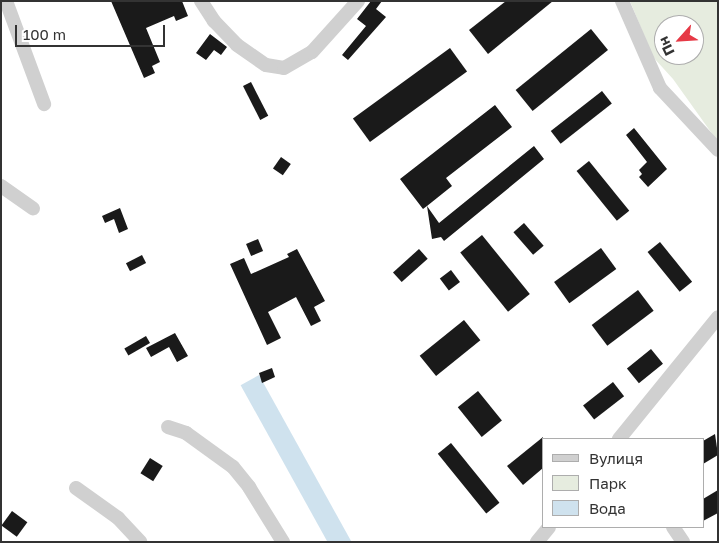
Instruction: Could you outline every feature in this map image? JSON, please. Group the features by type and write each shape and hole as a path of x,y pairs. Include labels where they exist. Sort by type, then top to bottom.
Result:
{"street":[{"path":"6,1 44,104"},
{"path":"201,1 214,21 237,45 266,65 284,68 312,52 358,1"},
{"path":"622,1 638,44 660,88 718,150"},
{"path":"1,186 33,208"},
{"path":"624,436 718,317"},
{"path":"168,427 186,433 233,467 284,542"},
{"path":"76,488 118,518 140,542"},
{"path":"537,542 548,528"},
{"path":"674,528 683,542"}],"green space":[{"path":"630,1 718,1 718,142 673,79 660,65 704,65 704,15 654,15 654,58"}],"water":[{"path":"259,375 352,542 328,542 241,385"}],"building":[{"path":"111,1 182,1 188,16 176,21 174,16 146,28 160,62 152,66 155,73 144,78"},
{"path":"371,1 382,1 376,9 386,17 348,60 342,55 366,26 357,19"},
{"path":"506,1 553,1 488,54 469,30"},
{"path":"591,29 608,50 533,111 516,90"},
{"path":"210,34 227,47 221,55 214,50 206,60 196,53"},
{"path":"450,48 467,71 370,142 353,119"},
{"path":"251,82 268,116 260,120 243,86"},
{"path":"602,91 612,104 561,144 551,131"},
{"path":"495,105 512,127 446,178 452,186 423,209 400,179"},
{"path":"634,128 667,169 648,187 639,177 642,174 639,170 647,162 626,135"},
{"path":"534,146 544,159 444,241 441,237 432,239 427,206 439,223"},
{"path":"281,157 291,164 283,175 273,168"},
{"path":"589,161 629,211 617,221 577,171"},
{"path":"120,208 128,229 119,233 114,219 105,223 102,216"},
{"path":"524,223 544,246 533,255 513,232"},
{"path":"482,235 530,294 508,312 460,253"},
{"path":"258,239 263,251 251,256 246,244"},
{"path":"660,242 692,282 680,292 648,252"},
{"path":"601,248 616,269 569,303 554,282"},
{"path":"297,249 325,301 314,307 321,321 311,326 296,297 268,312 281,338 267,345 230,264 244,258 251,274 289,257 287,254"},
{"path":"419,249 428,259 402,282 393,272"},
{"path":"142,255 146,263 130,271 126,263"},
{"path":"451,270 460,282 449,290 440,278"},
{"path":"638,290 654,311 607,346 592,325"},
{"path":"464,320 480,340 436,376 420,356"},
{"path":"175,333 188,356 177,362 169,347 151,357 146,348"},
{"path":"146,336 150,343 128,355 124,348"},
{"path":"651,349 663,364 639,383 627,369"},
{"path":"272,368 275,377 262,383 259,373"},
{"path":"613,382 624,396 594,420 583,405"},
{"path":"478,391 502,421 482,437 458,407"},
{"path":"715,434 718,455 704,463 704,440"},
{"path":"543,437 542,469 523,485 507,466"},
{"path":"451,443 499,503 486,514 438,454"},
{"path":"150,458 163,466 153,481 140,473"},
{"path":"718,490 718,513 704,520 704,498"},
{"path":"12,511 27,522 17,537 1,526"}]}
